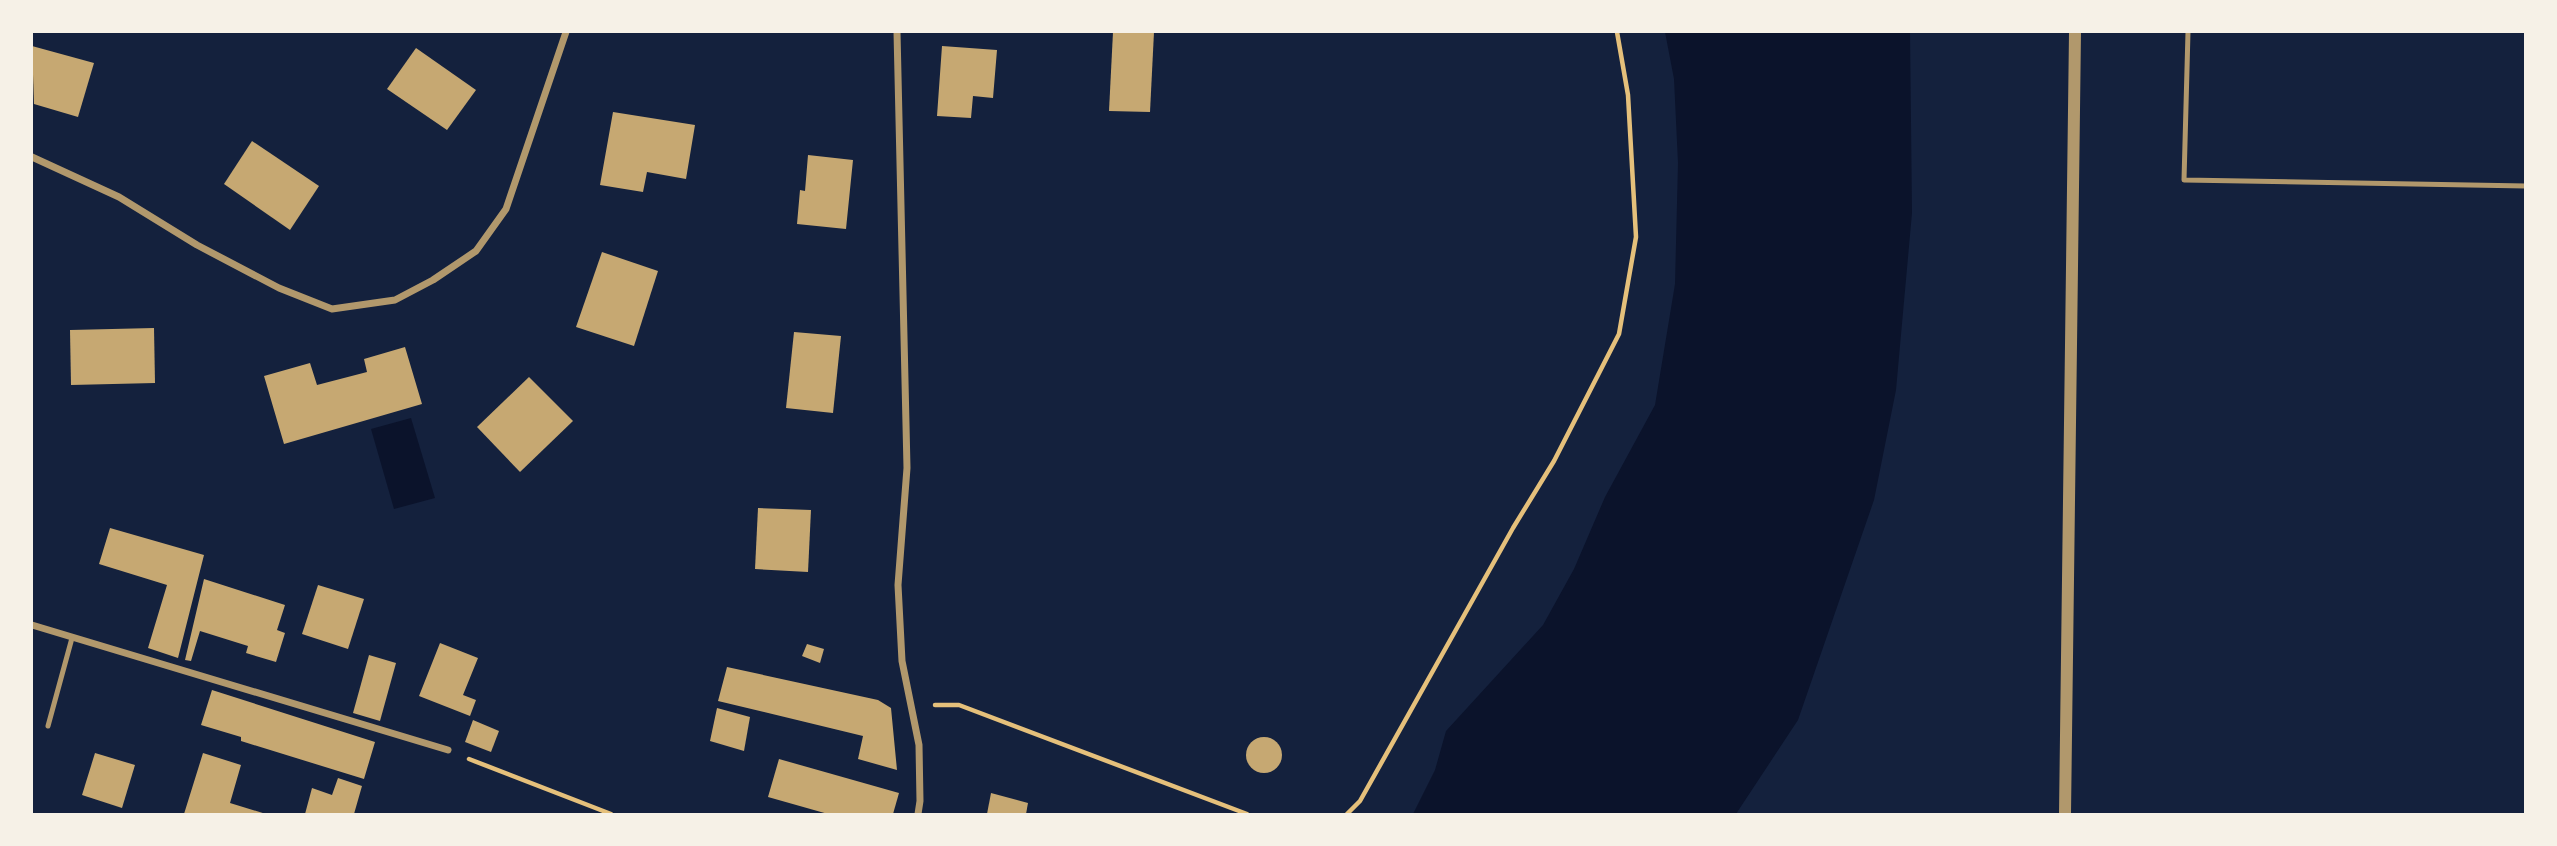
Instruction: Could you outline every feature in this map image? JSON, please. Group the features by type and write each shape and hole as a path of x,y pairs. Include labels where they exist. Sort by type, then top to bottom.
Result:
{"street":[{"path":"32,157 119,197 197,245 279,288 332,309 395,300 433,280 476,251 506,209 566,32"},
{"path":"897,32 907,468 898,585 902,661 919,745 918,814"},
{"path":"2065,814 2075,32"},
{"path":"32,625 448,750"}],"lane":[{"path":"2188,32 2185,180 2525,186"},
{"path":"48,726 72,638"}],"path":[{"path":"1347,814 1360,801 1513,528 1554,461 1619,334 1636,237 1628,94 1617,32"},
{"path":"912,704 959,705 1247,814"},
{"path":"448,750 611,814"}],"water":[{"path":"1665,32 1910,32 1912,213 1896,390 1874,500 1798,720 1736,814 1413,814 1435,770 1446,731 1543,625 1574,569 1605,497 1655,405 1675,284 1678,163 1674,79"},
{"path":"411,418 435,498 394,509 371,429"}],"building":[{"path":"1113,32 1154,32 1150,112 1109,111"},
{"path":"32,46 94,63 78,117 34,104"},
{"path":"942,46 997,50 993,98 973,96 971,118 937,116"},
{"path":"416,48 476,90 447,130 387,89"},
{"path":"613,112 695,125 686,179 647,172 643,192 600,185"},
{"path":"252,141 319,186 290,230 224,184"},
{"path":"808,155 853,160 846,229 797,224 800,190 805,191"},
{"path":"602,252 658,271 634,346 576,327"},
{"path":"154,328 155,383 71,385 70,330"},
{"path":"794,332 841,336 833,413 786,408"},
{"path":"405,347 422,404 284,444 264,376 310,363 317,385 367,372 364,359"},
{"path":"529,377 573,421 520,472 477,427"},
{"path":"758,508 811,510 808,572 755,569"},
{"path":"110,528 204,555 178,658 148,648 167,585 99,564"},
{"path":"204,579 285,605 277,630 285,633 276,662 246,653 248,646 200,631 191,661 185,660"},
{"path":"318,585 364,599 348,649 302,634"},
{"path":"440,643 478,658 463,695 476,700 470,716 419,696"},
{"path":"807,644 824,649 820,663 802,656"},
{"path":"369,655 396,663 380,721 353,713"},
{"path":"727,667 878,700 891,708 897,770 858,759 863,736 718,701"},
{"path":"212,690 375,742 364,779 241,741 241,737 201,725"},
{"path":"717,708 750,717 744,751 710,741"},
{"path":"473,720 499,731 491,752 465,742"},
{"path":"1264,737 1277,742 1282,755 1277,768 1264,773 1251,768 1246,755 1251,742"},
{"path":"95,753 135,765 122,808 82,795"},
{"path":"203,753 241,765 230,803 266,814 184,814"},
{"path":"779,759 899,793 893,814 828,814 768,797"},
{"path":"338,778 362,786 354,814 305,814 312,788 332,795"},
{"path":"991,793 1028,803 1026,814 987,814"}]}
